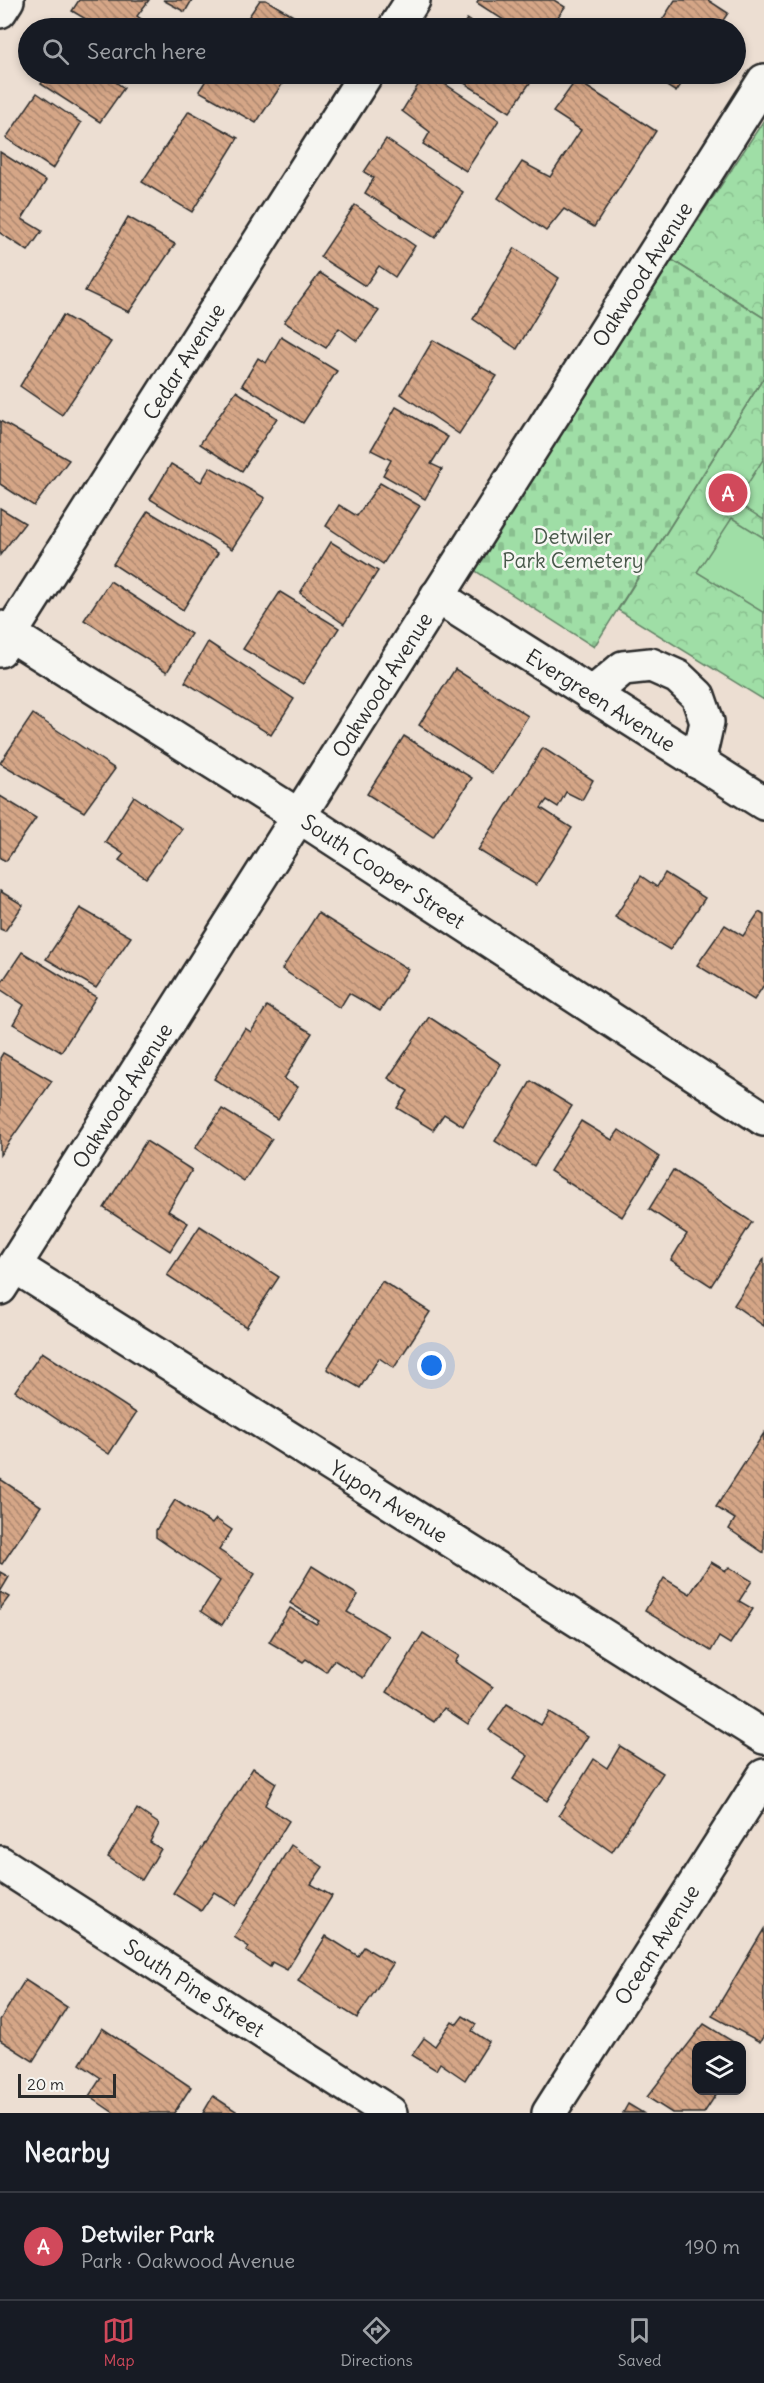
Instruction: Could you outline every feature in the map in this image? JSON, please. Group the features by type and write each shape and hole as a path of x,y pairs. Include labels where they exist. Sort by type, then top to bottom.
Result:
{"street":[{"path":"0,11 7,0"},
{"path":"401,18 413,0"},
{"name":"Oakwood Avenue","path":"7,1277 764,81"},
{"name":"Cedar Avenue","path":"3,638 360,84"},
{"name":"Evergreen Avenue","path":"437,596 764,803"},
{"name":"South Cooper Street","path":"3,638 299,816 764,1119"},
{"path":"591,694 623,668 651,665 678,677 698,696 707,722 698,762"},
{"name":"Yupon Avenue","path":"7,1277 764,1737"},
{"name":"Ocean Avenue","path":"549,2113 764,1776"},
{"name":"South Pine Street","path":"0,1863 390,2113"}],"green space":[{"path":"764,120 764,318 672,260"},
{"name":"Detwiler Park Cemetery","path":"672,260 764,318 764,377 594,647 474,570"},
{"path":"764,377 764,700 618,610"},
{"path":"764,458 764,520 736,502"},
{"path":"732,518 764,538 764,613 697,572"}],"building":[{"path":"79,0 149,0 137,16 140,18 84,18 72,11"},
{"path":"163,0 192,0 185,12"},
{"path":"260,0 266,0 297,18 248,18"},
{"path":"478,0 554,0 565,7 557,18 500,18 477,3"},
{"path":"675,0 708,0 728,13 725,18 663,18"},
{"path":"41,84 118,84 124,88 100,122"},
{"path":"204,84 282,84 256,123 199,91"},
{"path":"419,84 445,84 499,120 466,171 423,144 430,132 402,111"},
{"path":"466,84 529,84 510,112"},
{"path":"573,84 582,84 656,131 594,227 564,209 546,231 498,198 522,162 550,177 581,130 553,112"},
{"path":"664,84 681,84 676,92"},
{"path":"37,93 81,123 53,169 6,138"},
{"path":"189,111 238,138 192,212 142,182"},
{"path":"386,139 463,192 435,238 365,193 374,178 364,172"},
{"path":"0,152 46,181 22,219 42,231 28,251 0,233"},
{"path":"355,205 415,246 395,277 379,266 365,286 320,257"},
{"path":"128,217 175,244 129,312 85,291"},
{"path":"515,248 559,278 517,349 473,319"},
{"path":"320,273 379,311 357,341 339,328 326,348 284,322"},
{"path":"63,315 111,342 62,415 20,386"},
{"path":"281,337 337,371 303,423 242,385 258,358 266,363"},
{"path":"433,340 497,376 459,434 401,394"},
{"path":"236,391 277,418 242,471 200,444"},
{"path":"396,407 448,437 431,464 442,469 425,499 383,475 391,460 371,450"},
{"path":"0,421 69,460 34,506 0,484"},
{"path":"171,464 201,482 210,467 265,498 232,549 150,499"},
{"path":"380,483 420,506 383,564 326,526 339,505 357,516"},
{"path":"0,508 25,523 0,555"},
{"path":"148,511 218,553 183,610 113,564"},
{"path":"331,542 378,571 344,624 300,593"},
{"path":"110,581 191,634 167,672 84,620"},
{"path":"280,592 339,628 303,684 243,649"},
{"path":"208,642 294,699 271,735 185,682"},
{"path":"455,669 528,716 492,773 419,725"},
{"path":"33,714 115,769 84,812 0,763"},
{"path":"404,736 472,778 433,837 367,794"},
{"path":"543,748 593,780 582,800 566,792 558,807 547,800 541,808 572,828 536,885 478,850"},
{"path":"0,796 36,818 6,861 0,858"},
{"path":"134,796 182,829 146,878 119,860 124,854 105,842"},
{"path":"665,873 705,898 670,950 615,917 641,876 657,887"},
{"path":"0,891 23,905 5,931 0,929"},
{"path":"80,908 131,937 96,988 46,959"},
{"path":"759,912 764,915 764,985 754,1000 697,965 725,925 743,936"},
{"path":"318,913 408,969 380,1011 349,993 340,1008 282,969"},
{"path":"22,952 96,997 61,1052 13,1024 24,1005 0,989 0,985"},
{"path":"267,1006 312,1033 284,1079 298,1087 277,1119 214,1079 245,1028 251,1032"},
{"path":"429,1017 501,1064 463,1126 444,1114 433,1130 397,1108 408,1091 388,1078"},
{"path":"3,1053 52,1081 0,1155 0,1058"},
{"path":"531,1081 572,1106 534,1166 495,1141"},
{"path":"222,1109 272,1139 244,1181 195,1148"},
{"path":"581,1121 612,1140 619,1130 659,1157 622,1217 550,1171"},
{"path":"146,1141 192,1170 168,1211 188,1223 170,1251 104,1208"},
{"path":"673,1170 752,1222 711,1286 671,1260 687,1234 649,1209"},
{"path":"200,1226 279,1277 246,1327 167,1275"},
{"path":"764,1259 764,1326 734,1305"},
{"path":"382,1281 430,1312 394,1368 379,1358 360,1388 327,1369"},
{"path":"42,1352 136,1413 109,1454 15,1391"},
{"path":"764,1433 764,1553 729,1529 735,1519 716,1507"},
{"path":"0,1479 41,1506 2,1564 0,1563"},
{"path":"175,1500 212,1524 216,1519 232,1530 219,1550 255,1574 222,1625 201,1611 220,1581 156,1537 156,1530"},
{"path":"711,1562 726,1571 729,1567 752,1581 739,1601 753,1609 730,1644 719,1637 711,1651 645,1611 664,1578 690,1594"},
{"path":"312,1566 358,1595 347,1612 389,1636 363,1678 334,1660 326,1672 306,1659 303,1662 269,1642 290,1608 316,1624 319,1621 290,1603"},
{"path":"0,1572 9,1577 0,1592"},
{"path":"0,1592 9,1597 0,1609"},
{"path":"423,1633 459,1656 455,1662 493,1687 468,1724 444,1708 434,1722 387,1692"},
{"path":"507,1704 541,1725 549,1712 588,1736 547,1801 513,1779 528,1756 489,1730"},
{"path":"620,1746 663,1773 612,1852 559,1815 594,1759 607,1768"},
{"path":"253,1768 276,1783 265,1805 289,1821 236,1906 214,1892 201,1911 173,1893"},
{"path":"137,1809 159,1824 150,1842 161,1849 142,1880 108,1857"},
{"path":"291,1845 323,1867 311,1884 332,1896 287,1970 272,1962 270,1967 246,1951 249,1947 234,1937"},
{"path":"764,1929 764,2035 760,2042 712,2016"},
{"path":"326,1936 358,1956 364,1947 393,1964 357,2018 298,1981"},
{"path":"25,1980 67,2007 33,2061 0,2040 0,2020"},
{"path":"463,2016 476,2024 472,2031 489,2042 465,2080 440,2063 436,2070 412,2055 424,2038 435,2046 452,2021 457,2024"},
{"path":"704,2024 732,2041 692,2041 692,2095 716,2095 704,2113 672,2113 647,2097"},
{"path":"102,2028 191,2087 174,2113 114,2113 89,2096 101,2078 80,2064"},
{"path":"213,2096 239,2113 203,2113"},
{"path":"628,2104 643,2113 623,2113"}],"place":[{"name":"Detwiler Park","path":"728,493"}]}
